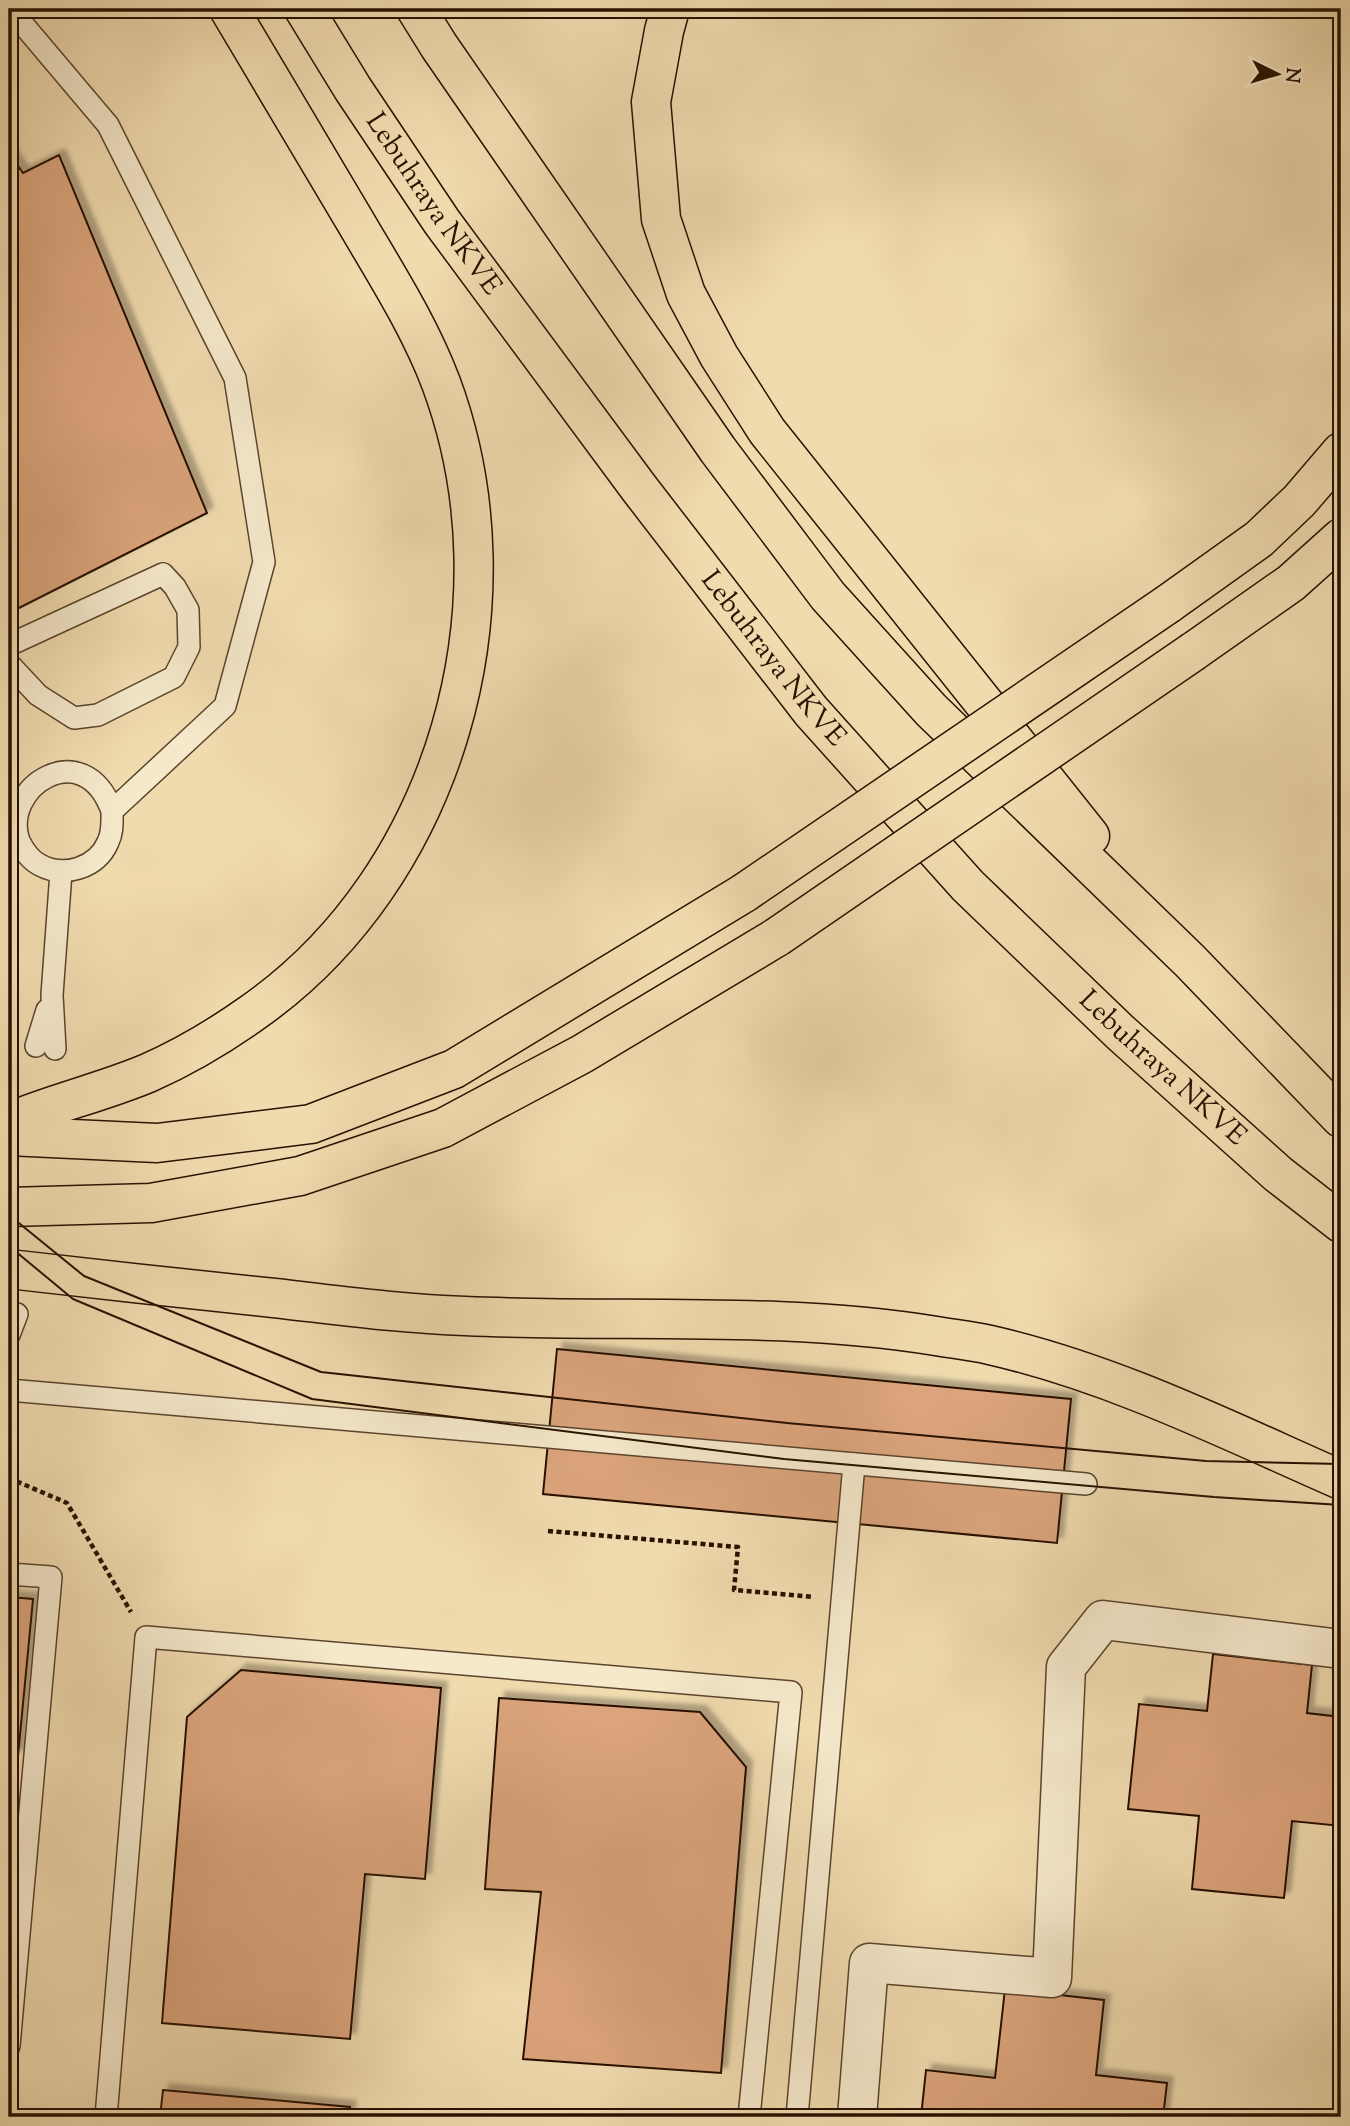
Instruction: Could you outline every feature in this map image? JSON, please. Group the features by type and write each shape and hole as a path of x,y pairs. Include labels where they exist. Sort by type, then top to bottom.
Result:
{"highway":[{"path":"9,1122 149,1073 252,1013 302,974 351,920 378,884 410,829 439,767 456,711 468,656 474,595 474,539 469,492 457,433 441,383 414,320 229,9"},
{"name":"Lebuhraya NKVE","path":"304,9 353,89 442,222 639,488 811,711 968,886 1151,1060 1278,1174 1341,1223"},
{"path":"416,9 702,428 828,596 931,710 1189,961 1341,1118"},
{"path":"670,9 651,102 661,219 686,294 719,356 767,430 1189,961"},
{"path":"9,1136 157,1143 311,1124 454,1069 744,893 1168,604 1259,539 1299,501 1341,452"},
{"path":"9,1207 151,1203 300,1176 443,1128 582,1054 777,937 1291,583 1341,538"},
{"path":"9,1269 331,1305 460,1316 818,1322 892,1329 990,1345 1060,1365 1136,1391 1341,1479"}],"street":[{"path":"857,2117 869,1963 1052,1978 1066,1667 1103,1620 1341,1649"}],"lane":[{"path":"10,9 108,125 235,378 264,562 225,706 112,811"},
{"path":"9,645 163,574 175,587 188,610 189,647 174,677 98,715 75,718 38,695 9,664"},
{"path":"54,772 72,772 87,777 101,787 112,811 113,828 107,845 93,861 77,869 61,872 39,865 26,853 16,835 12,799 38,778 54,772"},
{"path":"46,1048 61,872"},
{"path":"9,1335 17,1314"},
{"path":"9,1390 1086,1484"},
{"path":"797,2117 854,1464"},
{"path":"9,1574 51,1577 18,1828 9,2046"},
{"path":"106,2117 146,1637 791,1692 749,2117"}],"path":[{"path":"9,1478 67,1503 146,1637"},
{"path":"548,1531 738,1547"}],"building":[{"path":"9,153 23,173 59,155 207,513 9,613"},
{"path":"557,1349 1071,1399 1057,1543 543,1494"},
{"path":"9,1597 33,1599 18,1756 9,1755"},
{"path":"1213,1654 1312,1665 1307,1713 1341,1717 1341,1826 1292,1821 1284,1898 1192,1889 1199,1816 1128,1809 1139,1704 1207,1711"},
{"path":"241,1670 441,1688 425,1879 365,1874 350,2039 162,2023 187,1717"},
{"path":"499,1698 700,1712 746,1767 721,2073 523,2059 541,1892 485,1889"},
{"path":"1005,1989 1104,2000 1096,2075 1167,2083 1163,2117 921,2117 926,2070 995,2078"},
{"path":"163,2090 350,2107 349,2117 160,2117"}],"tram line":[{"path":"9,1215 84,1276 321,1372 787,1423 1206,1461 1341,1464"},
{"path":"9,1246 73,1299 312,1399 784,1459 1214,1497 1341,1505"}]}
